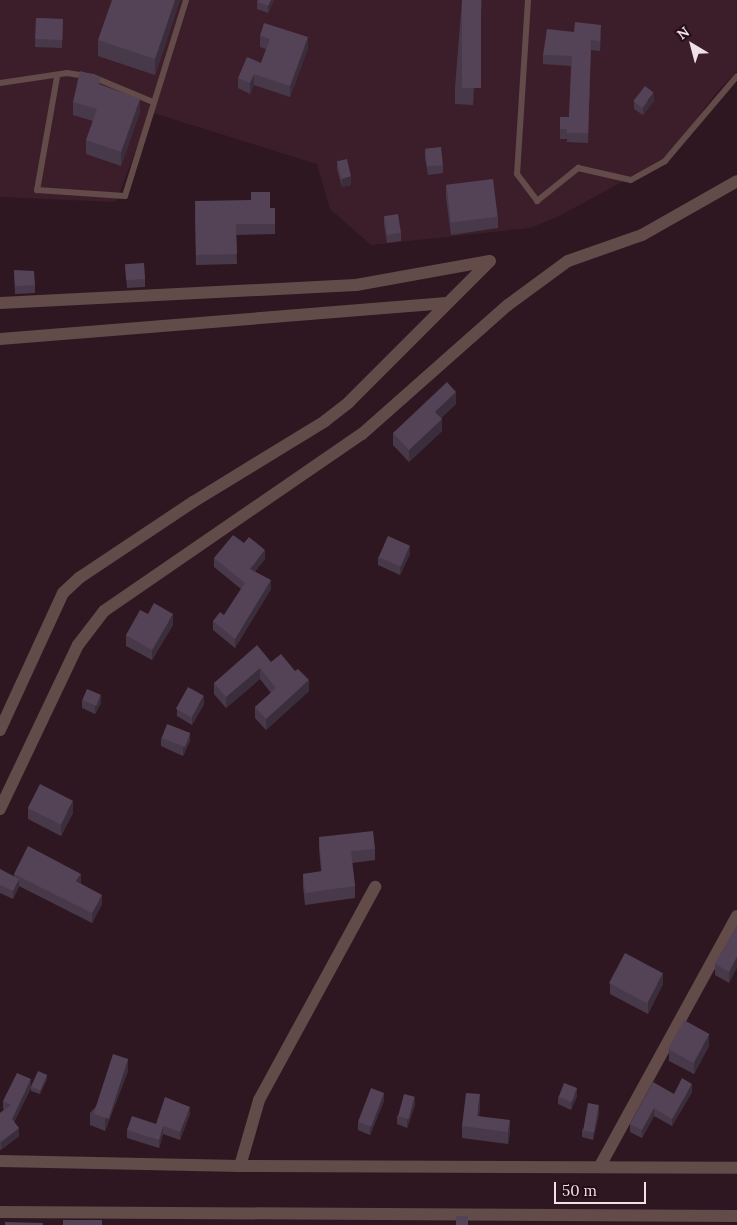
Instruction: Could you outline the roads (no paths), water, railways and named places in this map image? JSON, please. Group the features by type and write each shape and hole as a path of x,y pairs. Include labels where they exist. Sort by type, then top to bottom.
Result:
{"street":[{"path":"0,809 78,645 104,611 362,434 508,305 568,261 642,235 737,181"},
{"path":"0,304 356,285 490,261 349,402 325,421 193,502 79,578 63,593 0,730"},
{"path":"0,339 447,303"},
{"path":"240,1166 259,1100 375,887"},
{"path":"600,1166 737,916"},
{"path":"0,1161 240,1166 737,1168"},
{"path":"0,1212 614,1220 737,1216"}],"lane":[{"path":"57,77 37,190 124,196 186,0"},
{"path":"528,0 516,174 537,201 578,168 631,180 664,161 737,76"},
{"path":"0,82 57,77 68,73 93,77 153,102"}]}
